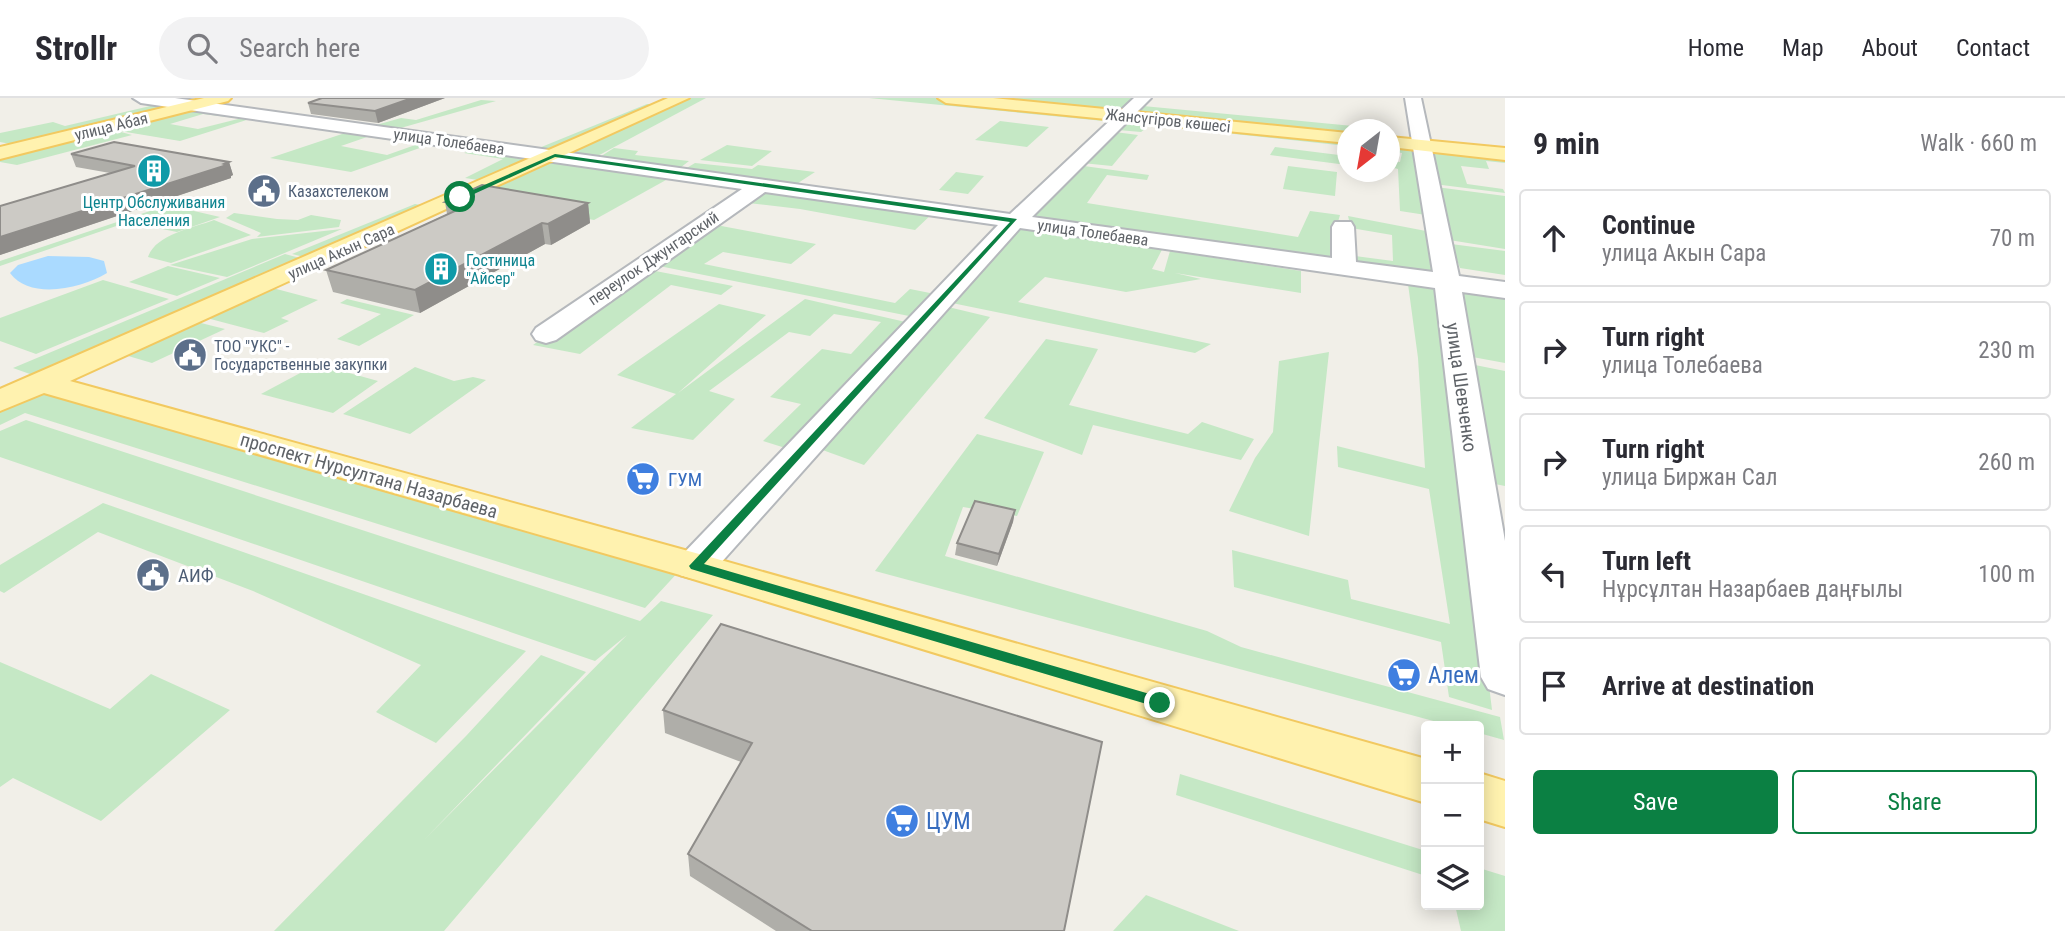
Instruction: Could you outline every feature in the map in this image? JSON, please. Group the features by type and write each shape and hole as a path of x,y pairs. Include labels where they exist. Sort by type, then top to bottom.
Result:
{"main road":[{"name":"улица Абая","path":"0,153 223,98"},
{"name":"улица Акын Сара","path":"0,401 681,98"},
{"name":"Жансүгіров көшесі","path":"946,98 1135,107 1337,136"},
{"path":"1405,144 1505,154"},
{"name":"проспект Нурсултана Назарбаева","path":"42,383 695,566 1421,780"},
{"path":"1484,798 1505,804"}],"street":[{"name":"улица Толебаева","path":"141,98 1505,290"},
{"name":"улица Шевченко","path":"1413,98 1405,144 1447,281 1505,677"},
{"path":"695,566 1015,220 1135,107"},
{"name":"переулок Джунгарский","path":"545,334 761,185"},
{"path":"1343,227 1344,267"}],"green space":[{"path":"685,98 706,98 590,160 561,155"},
{"path":"869,98 935,98 1120,116 1114,122"},
{"path":"985,98 1140,98 1130,112"},
{"path":"481,100 496,101 390,131 369,127 401,118 416,120"},
{"path":"163,103 182,107 21,146 0,142 0,133 53,122 65,126"},
{"path":"647,104 663,104 554,153 534,150"},
{"path":"1143,106 1337,125 1337,132 1138,112"},
{"path":"191,107 248,115 235,118 203,114 170,124 198,129 250,116 256,117 180,141 114,130 132,135 17,165 0,162 0,154"},
{"path":"1135,118 1337,139 1337,145 1150,125 1141,132 1118,130"},
{"path":"1000,121 1049,127 1027,147 975,140"},
{"path":"354,130 429,140 421,144 437,142 351,172 270,158","holes":["367,137 418,144 387,155 341,146"]},
{"path":"1115,132 1138,135 1112,166 1082,163"},
{"path":"727,145 772,151 752,166 700,160"},
{"path":"1400,145 1414,146 1426,215 1400,211 1399,182 1402,153"},
{"path":"480,147 548,156 491,182 465,178 503,159 464,153"},
{"path":"1275,147 1337,155 1337,164 1270,155"},
{"path":"1429,147 1505,155 1505,163 1486,161 1489,169 1461,166 1467,184 1503,189 1505,193 1434,184"},
{"path":"614,148 638,151 635,155 689,161 676,171 595,160"},
{"path":"555,157 675,175 594,220 472,197"},
{"path":"695,163 752,169 758,165 815,172 792,187 680,172"},
{"path":"1084,166 1149,175 1147,180 1107,175 1087,203 1298,237 1310,211 1340,215 1335,232 1336,263 1021,219"},
{"path":"1288,166 1337,172 1335,196 1283,189"},
{"path":"956,172 984,176 968,194 939,190"},
{"path":"761,186 933,213 915,230 800,209 748,203 716,225 816,244 791,264 723,252 704,264 895,303 910,289 940,295 919,318 649,264"},
{"path":"1436,187 1505,196 1505,249 1443,239"},
{"path":"415,204 436,208 312,259 292,254"},
{"path":"168,205 220,217 177,232 128,222 0,266 0,261"},
{"path":"234,213 277,219 298,220 311,215 341,220 339,227 257,237 261,233 226,218"},
{"path":"1348,216 1426,231 1437,275 1352,265 1355,256 1393,261 1392,235 1351,228"},
{"path":"214,220 251,235 171,263 148,257 152,249 167,237"},
{"path":"1022,223 1166,242 1152,269 1164,272 1170,251 1301,271 1301,293 1175,273 1201,279 1126,292 1045,277 1018,302 1211,344 1195,353 947,302"},
{"path":"342,229 227,277 170,265 252,239"},
{"path":"1451,244 1505,251 1505,275 1460,268"},
{"path":"285,254 311,261 44,379 13,368"},
{"path":"168,266 220,278 177,296 129,282"},
{"path":"645,269 733,286 721,295 671,285 580,354 533,345"},
{"path":"1340,269 1441,283 1492,710 1449,697 1441,642 1234,587 1232,550 1348,580 1351,599 1450,624 1429,489 1338,467 1337,446 1425,468 1418,358 1408,284 1340,275"},
{"path":"103,280 169,299 36,354 0,341 0,318"},
{"path":"265,286 318,300 281,318 289,321 264,333 199,316"},
{"path":"1459,286 1505,293 1505,363 1467,356"},
{"path":"347,299 414,315 359,346 337,339 381,314 340,303"},
{"path":"805,299 910,323 795,451 763,441 801,404 770,397 822,349 851,354 881,322 834,314 810,336 789,332 709,391 735,399 693,440 631,428 676,394 617,375 719,304 766,315 678,393"},
{"path":"944,306 990,317 864,465 817,448"},
{"path":"189,320 225,329 152,363 118,353"},
{"path":"1046,339 1098,349 1069,405 1188,434 1202,422 1254,439 1241,460 1093,425 1082,455 984,418"},
{"path":"1329,352 1309,536 1229,511 1255,458 1273,432 1279,361"},
{"path":"317,364 378,381 333,413 261,394"},
{"path":"1470,364 1505,371 1505,486 1495,484"},
{"path":"415,367 454,381 473,377 486,380 410,434 343,414"},
{"path":"41,388 681,569 645,608 25,413 0,425 0,406"},
{"path":"26,420 640,621 661,601 713,615 444,931 274,931 466,736 541,655 586,672 424,840 627,635 595,661 0,457 0,431"},
{"path":"977,434 1044,452 1017,516 963,507 945,556 1207,631 1241,647 1500,717 1504,740 1484,734 1484,721 1433,721 875,571"},
{"path":"103,503 526,651 436,743 376,712 421,665 253,591 98,532 4,593 0,591 0,565"},
{"path":"0,662 110,709 151,674 230,710 101,821 13,778 0,787"},
{"path":"1180,774 1421,849 1421,874 1176,795"},
{"path":"1484,870 1505,876 1505,931 1461,931 1456,910 1484,910"},
{"path":"1146,895 1239,931 1113,931"}],"water":[{"path":"48,256 89,257 104,261 107,273 71,287 43,289 19,282 10,273 18,265"}],"building":[{"path":"322,98 412,98 375,111 308,103"},
{"path":"114,142 229,162 224,164 227,165 0,237 0,206 135,166 71,154"},
{"path":"482,185 588,203 548,224 542,223 415,290 326,270 466,206 445,202"},
{"path":"975,501 1015,510 999,554 957,543"},
{"name":"ЦУМ","path":"721,624 1102,742 1064,931 812,931 688,854 752,743 663,710"}],"place":[{"name":"Центр Обслуживания Населения","path":"154,171"},
{"name":"Казахстелеком","path":"264,191"},
{"name":"Гостиница \"Айсер\"","path":"441,269"},
{"name":"ТОО \"УКС\" - Государственные закупки","path":"190,355"},
{"name":"ГУМ","path":"643,479"},
{"name":"АИФ","path":"153,575"},
{"name":"Алем","path":"1404,675"},
{"name":"ЦУМ","path":"902,821"}],"route":[{"path":"460,197 555,156 1015,220 695,566 1160,703"}]}
